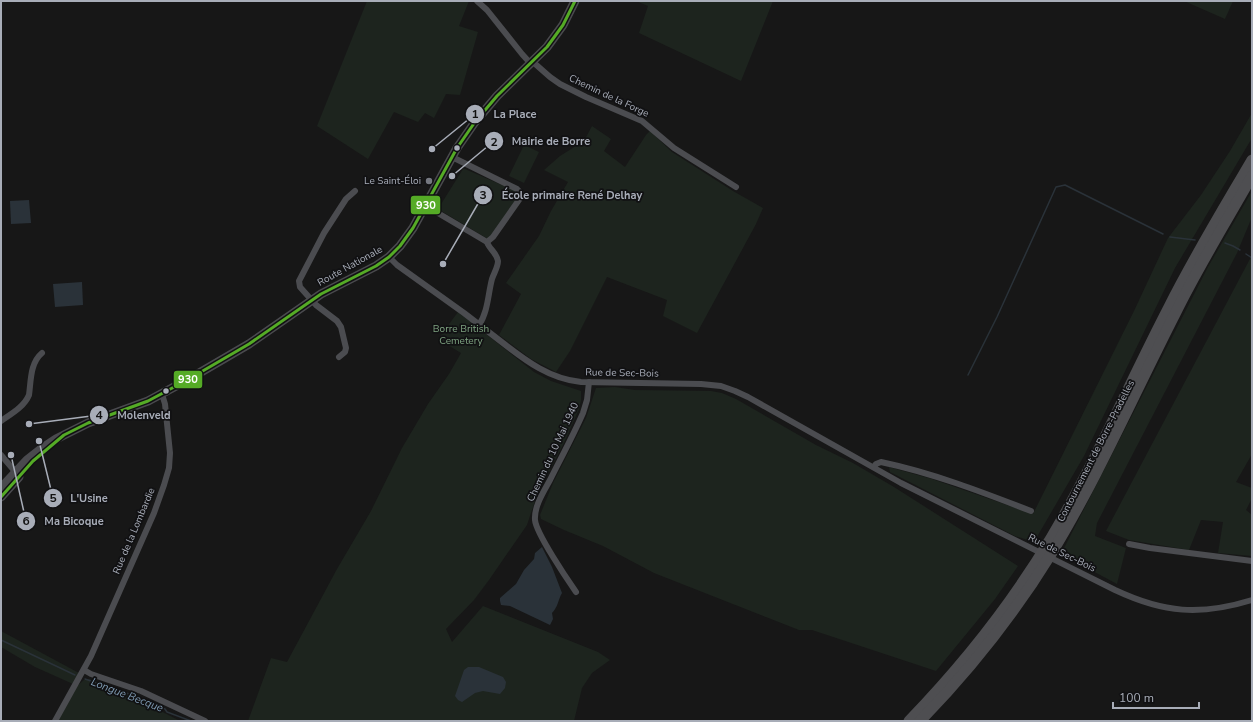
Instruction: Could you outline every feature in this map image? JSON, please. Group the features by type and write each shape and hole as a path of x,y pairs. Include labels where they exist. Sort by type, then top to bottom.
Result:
{"highway":[{"name":"Contournement de Borre-Pradelles","path":"909,721 954,672 990,629 1022,584 1046,546 1084,477 1175,295 1252,160"},
{"path":"920,721 951,688 991,640 1051,553 1090,484 1190,283 1252,176"}],"street":[{"name":"Chemin de la Forge","path":"477,1 487,10 522,54 550,78 605,106 630,114 642,121 674,148 736,187"},
{"name":"Route Nationale","path":"1,488 64,435 88,423 136,406 162,394 242,348 312,300 376,266 389,257 410,233 465,136 486,108 547,47 566,20 575,1"},
{"path":"452,157 518,189 521,192 520,198 493,238 487,242"},
{"path":"339,357 345,352 346,348 342,327 337,321 318,307 299,283 327,228 346,198 355,191"},
{"path":"426,206 487,242 496,257 498,263 492,280 484,315 479,325"},
{"name":"Rue de Sec-Bois","path":"389,257 397,265 522,358 540,370 565,380 589,382 707,384 727,388 756,401 927,496 1130,598 1167,608 1190,611 1209,610 1232,606 1252,600"},
{"path":"1,421 27,400 34,363 42,354"},
{"name":"Chemin du 10 Mai 1940","path":"576,592 542,537 535,518 541,499 583,413 587,400 589,382"},
{"name":"Rue de la Lombardie","path":"55,721 96,647 167,477 170,449 165,404 162,394"},
{"path":"1,455 17,474"},
{"path":"874,467 876,464 881,462 922,473 950,481 1031,510"},
{"name":"Route Nationale","path":"1,497 17,474"},
{"path":"1129,544 1252,561"},
{"path":"84,670 91,674 141,691 205,721"}],"green space":[{"path":"367,1 469,1 459,26 478,32 460,95 446,94 434,118 425,113 418,122 394,112 368,159 317,126"},
{"path":"636,1 773,1 741,81 639,33 648,6"},
{"path":"1184,1 1233,1 1225,19"},
{"path":"1252,113 1252,138 1175,268 1084,456 1034,542 1015,536 890,472 889,467 932,479 1033,514 1134,311 1168,238 1201,195 1230,151"},
{"path":"592,126 611,139 604,151 625,167 650,131 672,152 733,191 763,208 756,224 697,333 663,316 667,300 607,277 570,351 556,372 531,359 499,335 521,294 506,283 539,236 551,211 568,182 544,170 560,156 584,141"},
{"path":"524,145 539,152 524,183 509,176"},
{"path":"463,169 518,192 518,196 488,239 438,209"},
{"path":"1252,191 1252,217 1237,253 1097,523 1095,536 1126,548 1117,584 1061,554 1208,267"},
{"path":"1251,257 1252,454 1236,482 1252,488 1252,498 1246,510 1252,515 1252,556 1218,553 1223,522 1201,520 1189,550 1129,540 1106,531"},
{"name":"Borre British Cemetery","path":"458,312 534,372 551,381 581,391 581,400 579,409 563,445 537,495 527,525 474,600 446,629 452,642 483,606 598,652 610,660 592,673 582,688 574,721 248,721 271,658 287,662 337,569 371,511 402,448 461,353 438,339"},
{"path":"615,387 635,390 711,391 722,393 736,399 816,445 853,463 894,487 1018,566 995,599 936,671 812,630 799,630 654,573 603,546 541,519 540,515 553,483 586,418 596,388"},
{"path":"1,631 79,673 73,684 35,667 1,647"},
{"path":"89,679 130,695 180,721 58,721 77,686 84,680"}],"shaded area":[{"path":"29,200 31,223 11,224 10,201"},
{"path":"82,282 83,305 55,307 53,284"},
{"path":"542,547 562,593 556,608 552,613 553,619 550,625 510,606 501,605 500,601 500,598 516,584 524,570 534,559 535,553"},
{"path":"468,667 479,667 503,677 506,682 505,688 500,694 483,691 475,693 462,702 458,700 455,696 464,670"}],"waterway":[{"path":"968,375 997,317 1056,187 1065,185 1163,234"},
{"path":"1170,237 1195,240"},
{"path":"1225,243 1240,250"},
{"path":"1246,254 1252,258"},
{"name":"Longue Becque","path":"1,640 75,675"},
{"name":"Longue Becque","path":"85,679 135,696 165,709 167,712 191,721"}],"transit line":[{"name":"930","path":"1,497 33,461 64,435 88,423 148,401 189,379 249,344 321,294 376,266 389,257 400,246 413,228 457,148 475,122 497,96 547,47 563,25 575,1"}],"place":[{"name":"La Place","path":"432,149"},
{"name":"Mairie de Borre","path":"452,176"},
{"name":"Le Saint-Éloi","path":"429,181"},
{"name":"École primaire René Delhay","path":"443,264"},
{"name":"Molenveld","path":"29,424"},
{"name":"L'Usine","path":"39,441"},
{"name":"Ma Bicoque","path":"11,455"}]}
